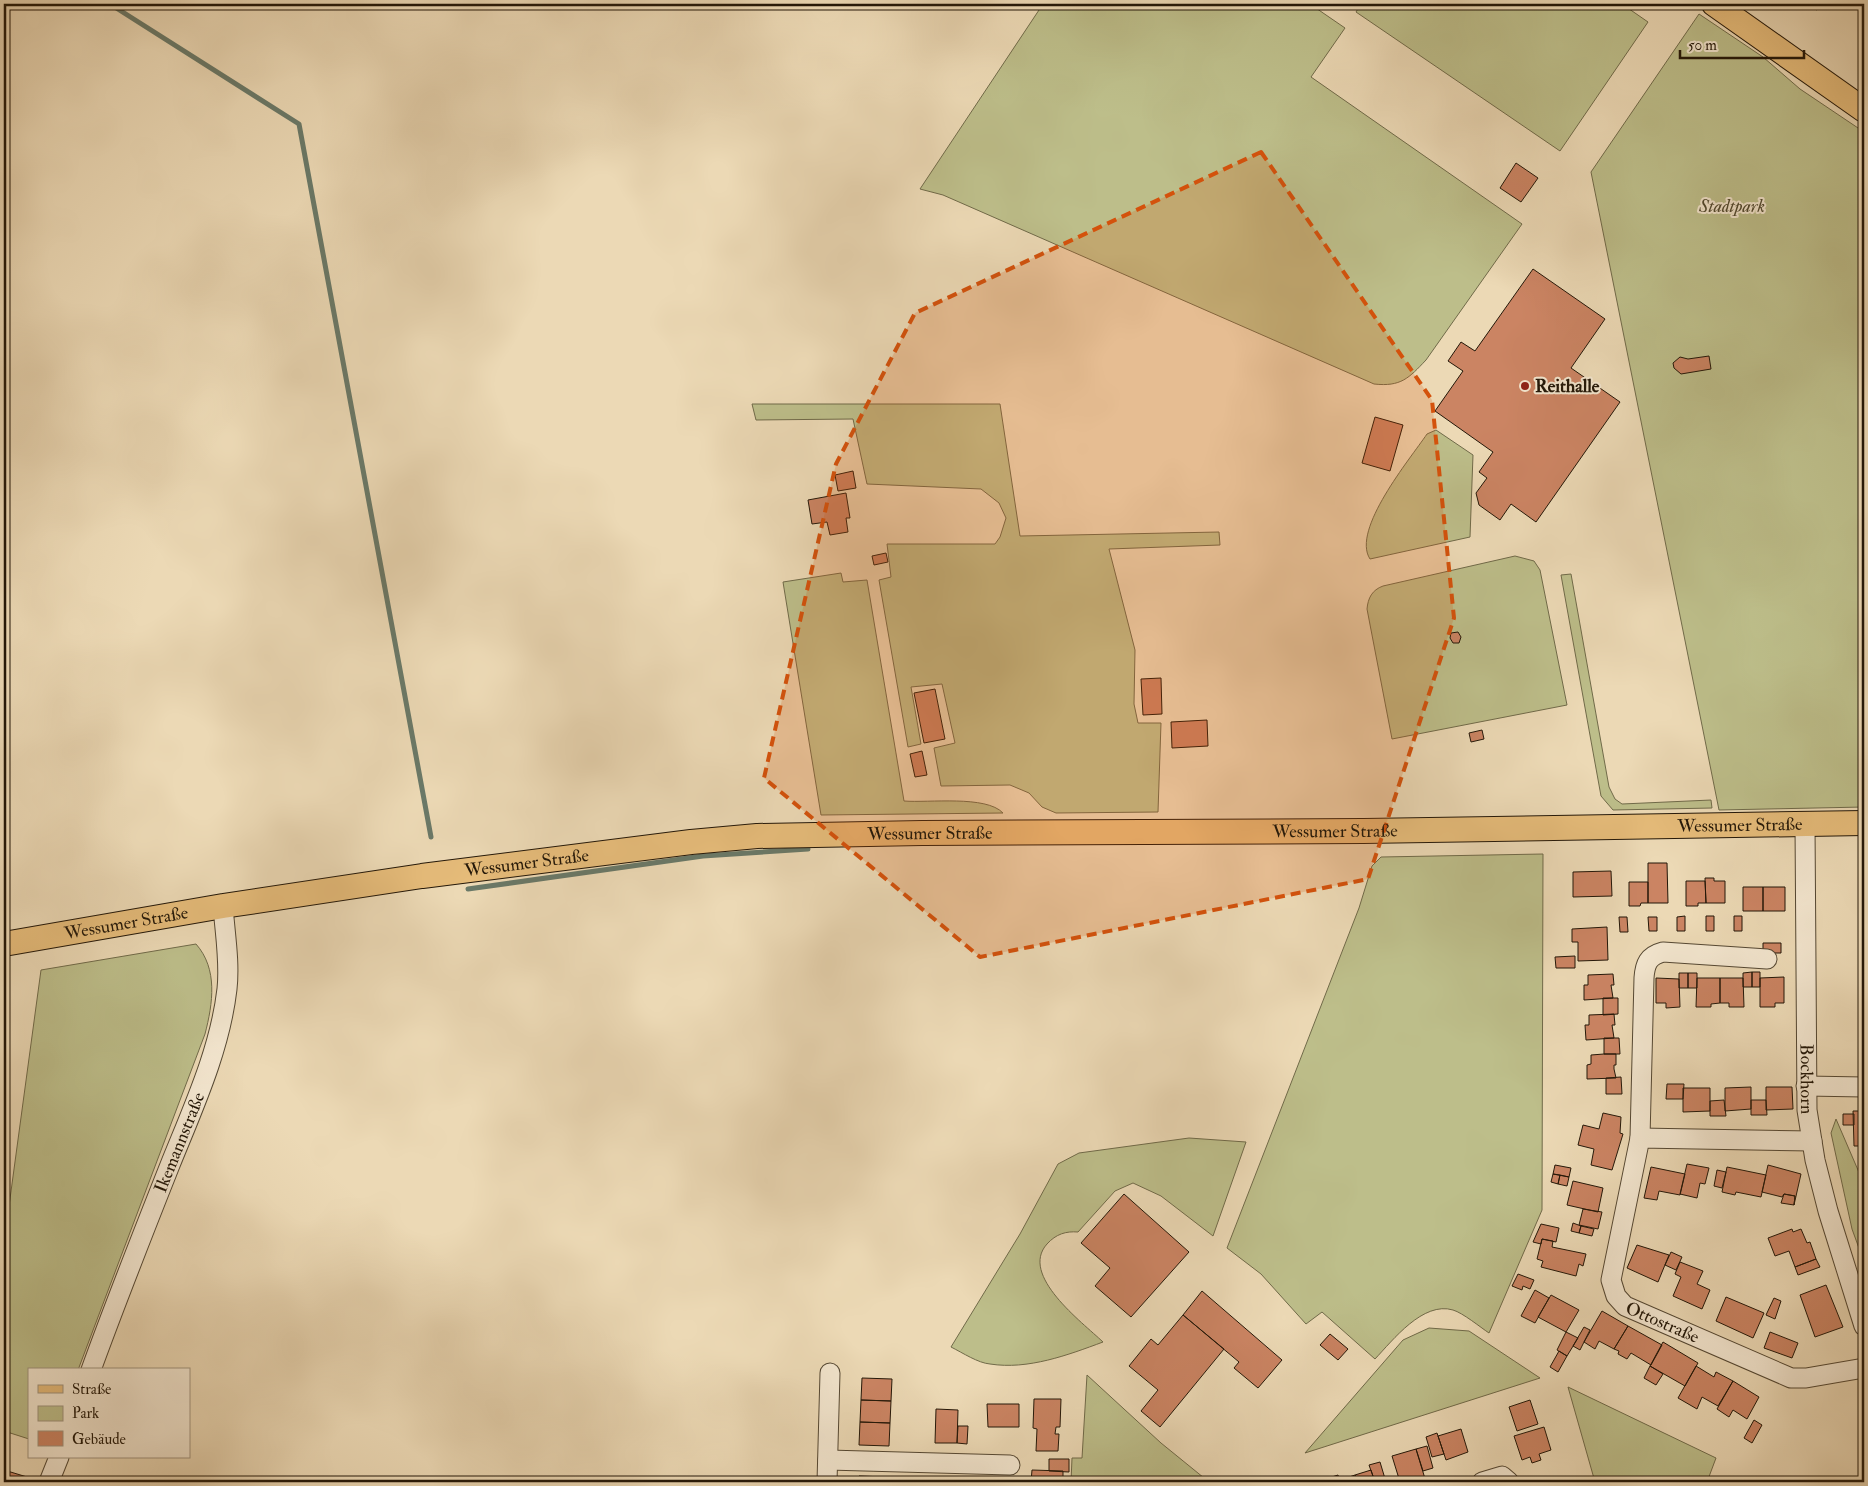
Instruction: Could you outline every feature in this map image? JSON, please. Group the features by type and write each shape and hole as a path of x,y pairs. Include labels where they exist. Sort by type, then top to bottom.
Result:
{"main road":[{"path":"1714,4 1864,110"},
{"name":"Wessumer Straße","path":"4,944 223,906 422,876 691,842 757,836 1864,824"}],"street":[{"name":"Bockhorn","path":"1805,824 1807,1110 1828,1211 1864,1326"},
{"name":"Ikemannstraße","path":"92,1368 126,1276 193,1110 221,1028 228,971 223,906"},
{"name":"Ottostraße","path":"1767,959 1663,952 1654,955 1648,960 1644,978 1640,1138 1611,1280 1616,1296 1625,1306 1792,1378 1806,1378 1864,1368"},
{"path":"1806,1086 1864,1087"},
{"path":"1640,1138 1812,1141"},
{"path":"828,1482 830,1373"},
{"path":"50,1482 59,1458"},
{"path":"828,1460 1010,1465"},
{"path":"1482,1482 1502,1476 1509,1482"}],"highlighted area":[{"path":"1261,152 1432,400 1454,618 1368,879 980,957 764,778 836,464 915,313"}],"green space":[{"path":"1043,4 1310,4 1345,28 1311,77 1522,224 1426,360 1404,380 1383,385 1374,384 943,195 920,189"},
{"path":"1361,4 1622,4 1648,22 1560,151 1356,12"},
{"name":"Stadtpark","path":"1699,14 1763,57 1800,89 1864,132 1864,807 1719,810 1591,172"},
{"path":"752,404 1000,404 1020,536 1219,532 1220,545 1109,549 1135,650 1134,704 1138,723 1161,723 1158,812 1056,813 1042,807 1029,793 1010,785 941,786 934,748 955,743 942,684 911,687 921,744 908,747 879,580 891,577 887,544 995,544 1000,537 1006,518 999,503 981,489 867,484 853,419 756,420"},
{"path":"1436,430 1473,455 1470,537 1370,559 1366,546 1375,513 1396,477 1427,434"},
{"path":"1515,556 1534,561 1540,570 1567,705 1392,739 1367,609 1371,595 1383,586"},
{"path":"841,573 843,582 867,580 904,801 971,802 995,807 1003,813 821,815 783,582"},
{"path":"1571,574 1609,787 1615,799 1622,804 1711,800 1712,808 1613,810 1601,796 1561,575"},
{"path":"1543,854 1542,1210 1489,1333 1453,1310 1431,1311 1410,1324 1375,1359 1322,1312 1306,1324 1261,1274 1227,1248 1359,908 1372,866 1381,857"},
{"path":"196,944 208,964 212,987 205,1034 79,1368 28,1368 28,1439 4,1431 4,1243 41,970"},
{"path":"1836,1119 1864,1184 1864,1262 1852,1229 1831,1133"},
{"path":"1189,1138 1246,1142 1213,1236 1161,1196 1133,1183 1115,1191 1078,1232 1065,1233 1054,1238 1047,1244 1041,1256 1041,1270 1057,1297 1103,1342 1048,1360 1019,1365 985,1363 951,1347 1020,1234 1058,1164 1079,1153"},
{"path":"1429,1328 1469,1331 1540,1378 1305,1453 1403,1340"},
{"path":"1087,1375 1161,1443 1209,1482 1071,1482 1072,1458 1082,1458"},
{"path":"1568,1387 1716,1458 1707,1482 1595,1482"}],"building":[{"path":"1807,4 1821,4 1817,10"},
{"path":"1516,163 1538,178 1521,202 1500,188"},
{"name":"Reithalle","path":"1533,269 1605,319 1571,368 1620,402 1536,522 1511,504 1500,520 1479,505 1476,493 1487,478 1479,472 1493,452 1435,411 1463,371 1448,361 1461,342 1475,351"},
{"path":"1709,356 1711,369 1681,374 1674,368 1673,363 1680,357 1688,359"},
{"path":"1375,417 1403,425 1390,471 1362,463"},
{"path":"853,471 856,488 838,491 835,475"},
{"path":"846,493 850,518 846,518 848,532 830,535 827,522 812,524 808,500"},
{"path":"886,553 888,562 874,565 872,556"},
{"path":"1458,632 1461,637 1459,643 1453,643 1450,638 1451,633"},
{"path":"1161,678 1162,714 1143,715 1141,679"},
{"path":"935,689 945,739 924,743 914,693"},
{"path":"1207,720 1208,746 1172,748 1171,722"},
{"path":"1482,730 1484,739 1471,742 1469,733"},
{"path":"922,751 927,775 915,777 910,754"},
{"path":"1648,863 1667,863 1668,903 1648,903"},
{"path":"1611,871 1612,896 1573,897 1573,872"},
{"path":"1705,878 1714,878 1714,881 1725,881 1725,903 1706,903"},
{"path":"1686,881 1705,881 1706,903 1698,903 1698,906 1686,906"},
{"path":"1629,882 1648,882 1648,903 1641,903 1640,906 1629,906"},
{"path":"1743,887 1763,887 1763,911 1743,911"},
{"path":"1763,887 1785,887 1785,911 1763,911"},
{"path":"1685,916 1685,931 1677,931 1677,917"},
{"path":"1706,916 1714,916 1714,931 1706,931"},
{"path":"1734,916 1742,916 1742,931 1734,931"},
{"path":"1619,917 1627,917 1628,932 1620,932"},
{"path":"1648,917 1657,917 1657,931 1649,931"},
{"path":"1607,927 1608,960 1578,961 1578,942 1572,942 1572,929"},
{"path":"1763,943 1781,943 1781,953 1763,953"},
{"path":"1575,956 1575,968 1556,968 1555,957"},
{"path":"1752,972 1752,987 1743,987 1743,973"},
{"path":"1752,972 1760,972 1760,987 1752,987"},
{"path":"1679,973 1688,973 1688,988 1679,988"},
{"path":"1688,973 1697,973 1697,988 1688,988"},
{"path":"1613,974 1614,985 1611,985 1613,998 1584,1000 1584,985 1588,985 1588,975"},
{"path":"1784,977 1784,1003 1775,1003 1775,1007 1760,1007 1760,978"},
{"path":"1656,978 1679,979 1680,1007 1666,1008 1666,1003 1656,1003"},
{"path":"1697,978 1720,978 1720,1003 1711,1004 1711,1007 1696,1007"},
{"path":"1720,978 1743,978 1744,1007 1729,1007 1729,1003 1720,1003"},
{"path":"1603,998 1618,998 1618,1014 1603,1015"},
{"path":"1614,1014 1615,1025 1612,1025 1614,1038 1586,1040 1585,1025 1589,1025 1589,1015"},
{"path":"1604,1038 1619,1038 1620,1054 1604,1054"},
{"path":"1616,1054 1614,1069 1616,1078 1587,1079 1587,1065 1591,1064 1591,1055"},
{"path":"1621,1077 1622,1094 1606,1094 1606,1078"},
{"path":"1667,1084 1684,1084 1683,1099 1666,1099"},
{"path":"1751,1087 1751,1109 1725,1111 1725,1088"},
{"path":"1766,1087 1792,1087 1793,1109 1766,1110"},
{"path":"1683,1088 1710,1088 1710,1111 1683,1112"},
{"path":"1724,1100 1726,1116 1710,1116 1710,1101"},
{"path":"1751,1100 1766,1100 1767,1115 1751,1115"},
{"path":"1853,1111 1864,1111 1864,1146 1854,1146"},
{"path":"1603,1113 1621,1117 1620,1133 1623,1134 1612,1170 1591,1165 1594,1149 1578,1145 1583,1125 1599,1129"},
{"path":"1843,1114 1854,1114 1854,1125 1843,1125"},
{"path":"1687,1164 1709,1168 1705,1184 1700,1183 1697,1198 1680,1194"},
{"path":"1555,1165 1571,1168 1569,1177 1553,1174"},
{"path":"1768,1165 1801,1174 1794,1205 1795,1196 1784,1194 1782,1197 1762,1192"},
{"path":"1651,1167 1685,1174 1680,1195 1659,1191 1657,1200 1644,1198"},
{"path":"1727,1167 1766,1175 1761,1197 1736,1192 1735,1195 1722,1192"},
{"path":"1717,1170 1726,1172 1722,1188 1714,1186"},
{"path":"1553,1174 1560,1175 1558,1184 1551,1182"},
{"path":"1560,1175 1569,1177 1567,1186 1558,1184"},
{"path":"1573,1181 1603,1188 1598,1212 1567,1205"},
{"path":"1124,1194 1189,1252 1131,1317 1095,1286 1110,1268 1081,1243"},
{"path":"1784,1194 1795,1196 1794,1205 1781,1203"},
{"path":"1583,1209 1602,1212 1598,1229 1579,1225"},
{"path":"1573,1223 1581,1226 1579,1233 1571,1231"},
{"path":"1541,1224 1559,1228 1556,1242 1542,1239 1541,1244 1533,1242"},
{"path":"1581,1226 1594,1229 1592,1236 1579,1233"},
{"path":"1792,1229 1793,1232 1801,1229 1807,1243 1810,1242 1816,1259 1795,1267 1789,1251 1775,1256 1768,1238"},
{"path":"1542,1239 1553,1241 1552,1247 1586,1254 1583,1266 1579,1264 1576,1276 1541,1267 1543,1261 1537,1259"},
{"path":"1637,1245 1669,1255 1658,1282 1627,1268"},
{"path":"1671,1252 1682,1257 1676,1270 1665,1265"},
{"path":"1816,1259 1820,1267 1798,1275 1795,1267"},
{"path":"1680,1262 1703,1271 1697,1284 1710,1290 1702,1309 1673,1296 1681,1277 1675,1274"},
{"path":"1518,1274 1534,1280 1530,1289 1523,1286 1522,1290 1512,1286"},
{"path":"1826,1285 1843,1327 1815,1337 1800,1295"},
{"path":"1535,1290 1549,1298 1535,1323 1521,1316"},
{"path":"1202,1291 1282,1360 1258,1388 1234,1368 1239,1362 1183,1315"},
{"path":"1551,1295 1579,1310 1566,1332 1538,1317"},
{"path":"1726,1297 1764,1313 1753,1338 1716,1321"},
{"path":"1774,1298 1781,1301 1775,1319 1766,1315"},
{"path":"1602,1311 1628,1326 1614,1349 1599,1341 1595,1349 1584,1342"},
{"path":"1183,1315 1224,1349 1160,1427 1141,1411 1158,1390 1129,1366 1151,1339 1158,1345"},
{"path":"1628,1326 1662,1345 1651,1365 1631,1353 1627,1359 1618,1354 1619,1351 1614,1349"},
{"path":"1584,1327 1590,1330 1580,1350 1573,1346"},
{"path":"1566,1332 1578,1338 1567,1356 1557,1350"},
{"path":"1770,1332 1798,1343 1792,1358 1764,1348"},
{"path":"1330,1334 1348,1349 1338,1360 1320,1345"},
{"path":"1663,1342 1698,1363 1685,1386 1650,1366"},
{"path":"1559,1351 1567,1356 1558,1372 1550,1367"},
{"path":"1650,1366 1663,1374 1656,1385 1644,1378"},
{"path":"1696,1366 1714,1377 1716,1372 1733,1381 1718,1406 1702,1397 1697,1409 1678,1398"},
{"path":"862,1378 892,1379 891,1401 861,1400"},
{"path":"1733,1381 1759,1397 1747,1419 1733,1410 1729,1417 1717,1409"},
{"path":"1034,1399 1061,1399 1060,1427 1056,1427 1055,1434 1059,1434 1058,1451 1036,1451 1037,1429 1033,1428"},
{"path":"861,1400 891,1401 890,1423 860,1422"},
{"path":"1530,1400 1538,1424 1517,1431 1509,1407"},
{"path":"987,1404 1019,1404 1019,1427 988,1427"},
{"path":"936,1409 958,1410 957,1443 935,1443"},
{"path":"1754,1420 1762,1425 1752,1443 1744,1438"},
{"path":"860,1422 890,1423 889,1446 859,1445"},
{"path":"958,1426 968,1426 967,1444 957,1443"},
{"path":"1544,1427 1551,1450 1539,1454 1541,1460 1532,1463 1530,1457 1522,1460 1514,1436"},
{"path":"1461,1429 1468,1452 1446,1460 1438,1436"},
{"path":"1437,1433 1444,1454 1432,1457 1426,1437"},
{"path":"1427,1446 1433,1468 1423,1471 1416,1449"},
{"path":"1416,1449 1426,1482 1400,1482 1392,1456"},
{"path":"1049,1459 1069,1459 1069,1472 1049,1471"},
{"path":"1380,1462 1386,1482 1375,1482 1369,1465"},
{"path":"4,1470 27,1477 25,1482 4,1482"},
{"path":"1032,1470 1063,1471 1063,1482 1031,1482"},
{"path":"1371,1470 1375,1482 1358,1482 1355,1475"},
{"path":"1338,1475 1340,1482 1316,1482"},
{"path":"1355,1475 1358,1482 1340,1482 1340,1480"},
{"path":"859,1476 886,1477 886,1482 859,1482"}],"waterway":[{"path":"110,4 299,124 431,837"},
{"path":"468,889 703,856 808,849"}],"place":[{"name":"Reithalle","path":"1525,386"}]}
